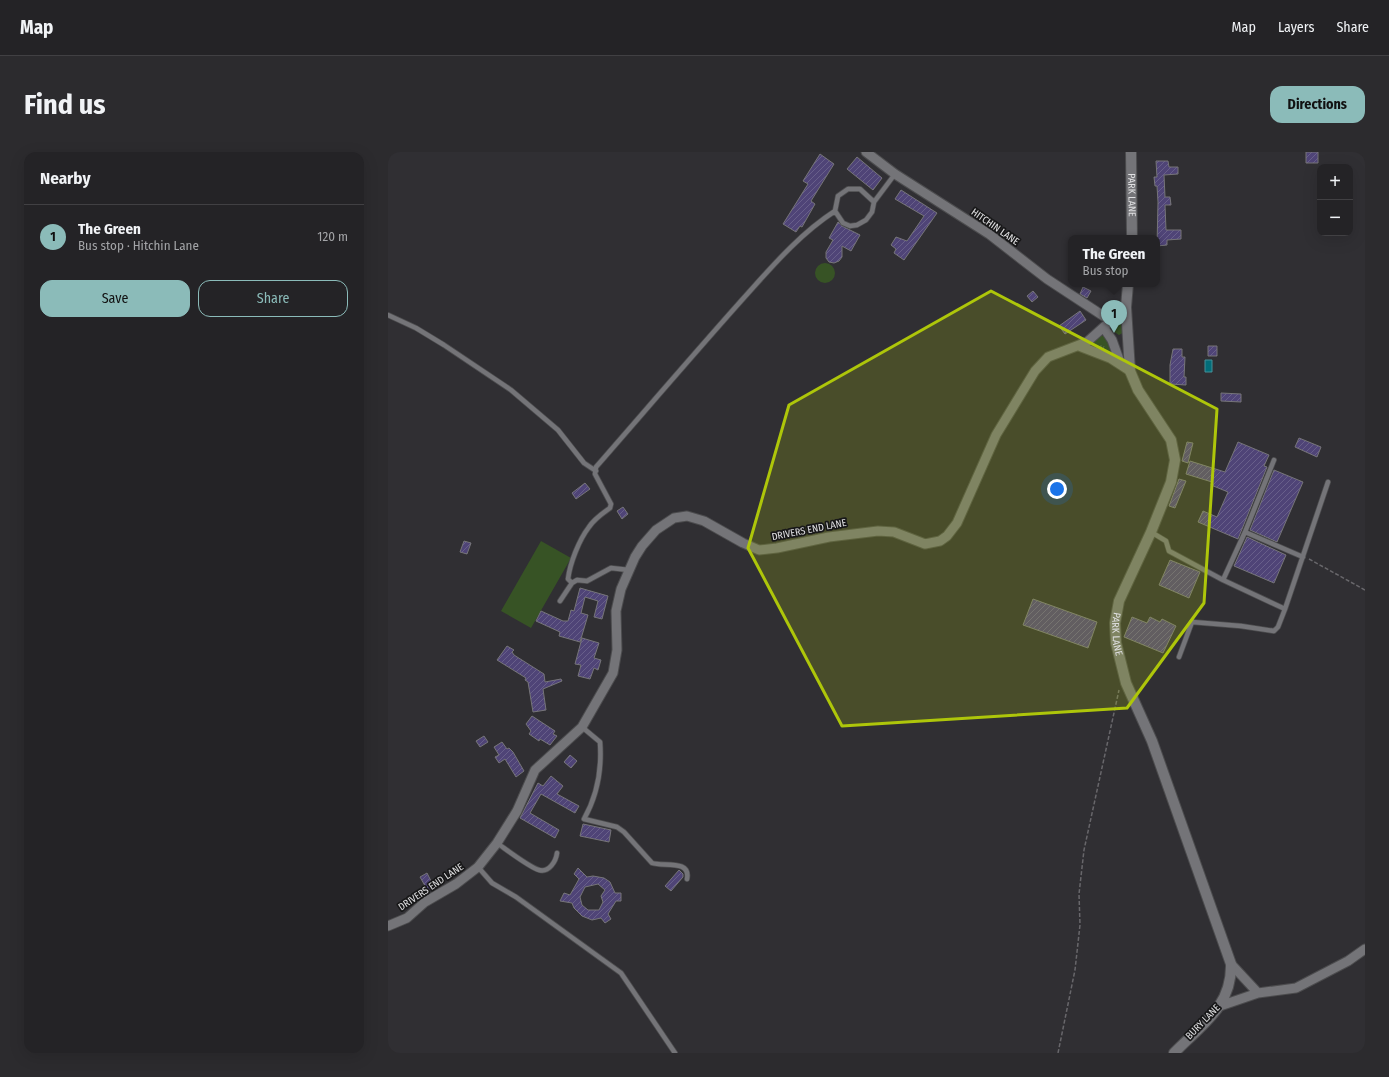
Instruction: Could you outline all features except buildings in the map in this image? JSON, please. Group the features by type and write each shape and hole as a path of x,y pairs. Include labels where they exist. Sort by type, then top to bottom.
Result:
{"street":[{"name":"HITCHIN LANE","path":"866,152 895,174 989,234 1047,279 1111,321"},
{"name":"PARK LANE","path":"1131,152 1132,235"},
{"name":"PARK LANE","path":"1128,287 1126,307 1130,371 1138,390 1160,421 1171,440 1175,460 1171,482 1123,590 1116,613 1116,642 1126,684 1152,741 1231,964"},
{"name":"DRIVERS END LANE","path":"388,926 407,918 425,902 456,884 478,867 497,843 517,811 535,770 582,727 613,673 616,657 618,598 629,570 649,537 662,525 681,516 687,516 704,521 743,543 759,550 777,548 829,537 878,531 894,532 925,544 940,542 947,536 957,523 996,435 1035,370 1048,357 1079,346 1104,328 1126,307"},
{"path":"1104,328 1112,340 1121,365"},
{"path":"1112,340 1128,338"},
{"path":"1079,346 1100,353 1130,371"},
{"path":"1220,1006 1258,993 1296,988 1348,961 1365,949"},
{"path":"1231,964 1258,993"},
{"name":"BURY LANE","path":"1174,1053 1220,1006 1230,985 1231,964"}],"lane":[{"path":"835,211 843,223 850,226 857,225 866,220 872,212 874,202 895,174"},
{"path":"572,583 568,579 569,571 585,533 590,525 610,508 611,504 595,474 596,467 675,374 770,269 805,233 835,211 838,196 848,189 860,190 874,202"},
{"path":"388,315 416,328 444,345 511,390 558,430 584,463 596,471"},
{"path":"1223,580 1245,532 1274,460"},
{"path":"1179,657 1192,622 1241,626 1274,631 1278,627 1328,482"},
{"path":"1150,532 1166,541 1169,550 1223,580 1285,609"},
{"path":"1245,532 1303,557"},
{"path":"560,601 572,583 577,580 587,582 611,568 629,570"},
{"path":"582,727 600,742 601,754 595,796 584,819 617,827 636,844 652,864 679,865 685,870 687,879"},
{"path":"497,843 538,870 547,869 556,858 557,853"},
{"path":"478,867 492,883 516,897 621,973 675,1053"}],"path":[{"path":"1303,557 1365,590"},
{"path":"1058,1053 1075,970 1080,925 1079,894 1084,850 1118,690 1126,684"}],"highlighted area":[{"path":"991,291 1217,409 1204,603 1127,708 842,726 748,548 789,405"}],"green space":[{"path":"825,263 832,266 835,273 832,280 825,283 818,280 815,273 818,266"},
{"path":"1118,320 1122,321 1124,332 1119,335 1113,331 1113,325"},
{"path":"1101,336 1106,336 1115,355 1090,347 1089,345"},
{"path":"541,541 571,558 531,628 501,611"}],"water":[{"path":"1205,360 1212,360 1212,372 1205,372"}],"place":[{"name":"The Green","path":"1114,333"}]}
